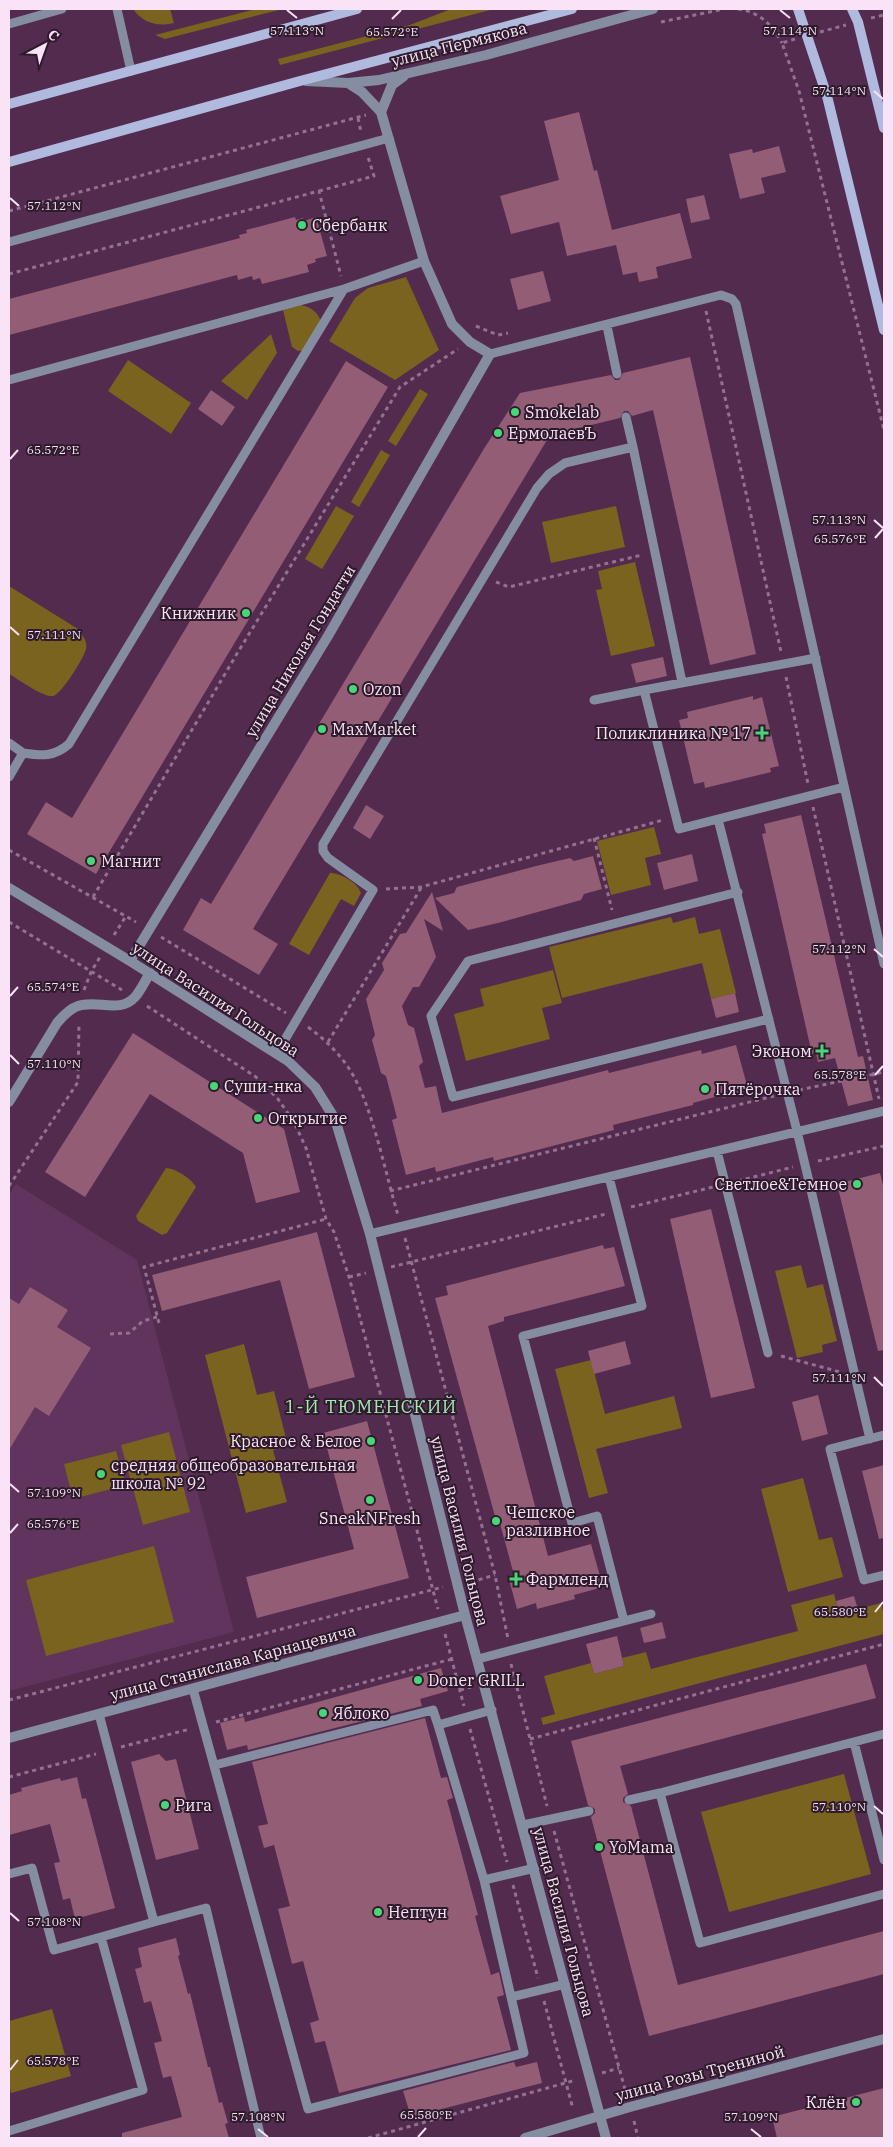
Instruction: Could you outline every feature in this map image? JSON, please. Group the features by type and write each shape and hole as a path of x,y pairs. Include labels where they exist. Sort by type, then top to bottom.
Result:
{"main road":[{"path":"9,104 357,9"},
{"name":"улица Пермякова","path":"9,162 300,81 572,9"},
{"path":"852,9 858,22 884,128"},
{"path":"800,13 827,96 884,330"}],"street":[{"name":"улица Пермякова","path":"300,81 348,83 407,73 486,55 653,9"},
{"path":"793,9 800,13"},
{"path":"381,112 392,85 407,73"},
{"path":"348,83 362,92 381,112 424,261 452,324 470,342 490,354"},
{"name":"улица Николая Гондатти","path":"130,960 328,636 490,354"},
{"name":"улица Василия Гольцова","path":"9,888 130,960 277,1053 302,1073 315,1087 335,1119 370,1234 465,1615 535,1868 606,2138"},
{"path":"9,1102 56,1024 65,1014 79,1005 116,1006 135,998 150,973"},
{"name":"улица Станислава Карнацевича","path":"9,1738 465,1615"},
{"name":"улица Розы Трениной","path":"525,2138 599,2115 884,2039"}],"lane":[{"path":"9,24 62,9"},
{"path":"117,9 130,71"},
{"path":"9,242 389,138"},
{"path":"9,380 344,289 424,261"},
{"path":"9,743 23,753 44,756 58,753 69,744 344,289"},
{"path":"490,354 607,326 721,295 732,299 736,304 884,964"},
{"path":"607,326 617,374"},
{"path":"626,417 682,682"},
{"path":"277,1053 373,890 328,858 323,851 323,844 537,488 549,474 565,463 633,448"},
{"path":"594,700 816,658"},
{"path":"644,690 679,829 844,787"},
{"path":"9,777 23,753"},
{"path":"718,819 797,1131 870,1439"},
{"path":"738,892 468,961 431,1016 454,1098 769,1019"},
{"path":"370,1234 884,1111"},
{"path":"717,1151 768,1353"},
{"path":"609,1177 642,1306 523,1336 572,1523 597,1516 624,1621"},
{"path":"884,1435 830,1449 864,1580 884,1575"},
{"path":"478,1659 651,1614"},
{"path":"193,1689 308,2109 524,2053 484,1880 433,1710 215,1765"},
{"path":"438,1725 492,1710"},
{"path":"99,1714 154,1922"},
{"path":"629,1800 884,1734"},
{"path":"854,1742 884,1860"},
{"path":"660,1793 700,1943 884,1894"},
{"path":"523,1825 589,1810"},
{"path":"9,1874 32,1868 54,1950 206,1908 261,2138"},
{"path":"484,1880 535,1868"},
{"path":"9,2131 143,2090 101,1937"},
{"path":"511,1997 565,1984"}],"path":[{"path":"655,23 722,9"},
{"path":"738,9 752,12 768,22 782,43"},
{"path":"9,211 381,112"},
{"path":"9,274 374,176 358,118"},
{"path":"319,191 344,289"},
{"path":"703,300 784,664 810,795 874,1075"},
{"path":"473,325 498,335 514,332"},
{"path":"92,897 242,644 400,387 470,342"},
{"path":"484,577 509,587 655,552"},
{"path":"373,890 421,887 675,817"},
{"path":"594,838 615,924"},
{"path":"9,850 126,916 296,1018 328,1042 349,1068 363,1097 390,1191 413,1261 495,1575 510,1650 513,1676 638,2138"},
{"path":"328,1042 421,887"},
{"path":"9,1186 78,1082 79,1005 91,972 126,916"},
{"path":"9,922 135,998 256,1077 269,1088 287,1111 300,1135 326,1219 334,1232 349,1277 577,2123"},
{"path":"390,1191 787,1092 884,1072"},
{"path":"159,1323 144,1267 326,1219"},
{"path":"110,1334 129,1333 143,1321 157,1317"},
{"path":"768,1353 855,1376"},
{"path":"9,1700 433,1589 458,1585 495,1575"},
{"path":"530,1739 884,1644"},
{"path":"9,1776 452,1659"},
{"path":"368,2138 619,2068"}],"shaded area":[{"path":"133,9 170,9 174,23 151,23 141,18"},
{"path":"256,9 283,9 165,39 155,35"},
{"path":"451,9 494,9 280,65 278,59 410,25"},
{"path":"406,277 439,350 395,380 329,341 355,298 368,288"},
{"path":"301,305 314,311 319,316 322,324 308,350 298,351 292,347 283,310"},
{"path":"271,334 277,353 247,400 221,381"},
{"path":"128,360 191,403 171,434 108,391"},
{"path":"420,389 428,394 396,446 388,441"},
{"path":"381,450 390,455 359,507 351,502"},
{"path":"336,506 354,516 322,569 305,559"},
{"path":"616,506 625,547 551,563 542,522"},
{"path":"635,562 655,646 611,656 596,590 602,589 598,571"},
{"path":"9,586 78,629 85,641 86,649 77,668 57,694 53,696 37,691 9,674"},
{"path":"654,827 661,854 645,858 651,885 611,895 597,841"},
{"path":"330,873 348,879 361,893 354,906 341,899 309,955 289,944"},
{"path":"671,917 673,923 695,917 699,934 720,929 736,993 711,999 702,963 562,998 549,947"},
{"path":"553,970 562,1003 542,1008 550,1039 466,1061 454,1014 484,1006 480,989"},
{"path":"166,1168 183,1175 196,1187 167,1233 162,1235 138,1221 136,1216"},
{"name":"средняя общеобразовательная школа № 92","path":"16,1184 137,1260 234,1632 9,1691 9,1195"},
{"path":"801,1265 807,1288 823,1284 837,1341 822,1345 823,1352 797,1358 775,1271"},
{"path":"244,1344 257,1395 274,1391 288,1446 273,1450 287,1502 246,1513 205,1355"},
{"path":"591,1360 605,1414 674,1396 682,1428 596,1449 608,1493 589,1498 555,1369"},
{"path":"169,1432 190,1512 143,1525 121,1445"},
{"path":"116,1451 126,1485 73,1499 64,1464"},
{"path":"803,1478 819,1540 832,1537 843,1577 788,1592 761,1489"},
{"path":"154,1546 174,1622 46,1656 26,1580"},
{"path":"834,1594 840,1617 859,1613 858,1609 881,1603 884,1616 884,1634 543,1725 541,1718 555,1714 544,1676 591,1663 594,1674 624,1666 622,1658 646,1652 651,1669 798,1631 791,1605"},
{"path":"844,1774 871,1874 729,1912 701,1812"},
{"path":"52,2009 71,2076 11,2093 9,2083 9,2021"}],"building":[{"path":"579,112 594,171 597,170 612,230 680,213 692,258 656,267 658,278 639,282 637,272 623,275 616,245 567,256 559,222 511,234 500,196 559,180 544,121"},
{"path":"779,146 786,172 761,178 765,193 740,199 729,154 752,149 753,153"},
{"path":"704,195 710,219 691,223 686,199"},
{"path":"295,217 296,220 303,218 304,221 316,217 327,256 315,259 316,262 307,265 309,272 262,284 260,278 253,280 252,276 238,280 237,275 9,335 9,299 240,238 239,235 247,233 246,230"},
{"path":"543,271 551,301 518,310 510,279"},
{"path":"690,357 756,654 710,665 653,410 632,416 628,411 624,411 620,418 550,435 253,929 278,944 259,975 183,930 201,898 211,904 485,447 520,393 611,375 615,380 619,380 623,373"},
{"path":"346,361 388,387 96,874 27,834 46,802 72,818"},
{"path":"211,390 235,407 222,426 198,409"},
{"path":"663,657 667,676 636,683 631,664"},
{"path":"753,696 753,700 762,697 779,766 770,768 771,772 705,788 704,782 694,784 679,720 688,718 687,712"},
{"path":"366,805 384,816 370,839 353,828"},
{"path":"801,815 858,1057 863,1056 873,1100 848,1106 835,1058 818,1062 816,1053 812,1054 762,834 766,833 764,824"},
{"path":"692,854 698,881 664,890 657,863"},
{"path":"593,856 602,889 584,894 581,900 502,922 468,930 435,898 454,893 457,887 536,866 570,858 574,861"},
{"path":"432,892 443,931 424,919 436,957 419,987 413,987 402,1006 408,1025 414,1028 423,1062 419,1066 425,1088 436,1086 442,1113 608,1070 609,1073 701,1050 702,1054 736,1045 748,1089 745,1092 723,1098 722,1095 693,1103 693,1105 613,1125 614,1130 494,1161 493,1157 436,1172 435,1167 406,1175 392,1120 397,1118 386,1076 381,1073 372,1040 375,1035 366,999 384,970 382,963 400,934 406,933"},
{"path":"735,993 739,1012 716,1018 711,999"},
{"path":"133,1033 284,1129 300,1192 256,1203 243,1153 150,1094 85,1197 45,1172"},
{"path":"880,1173 884,1189 884,1350 878,1351 837,1184"},
{"path":"711,1209 755,1388 711,1398 670,1219"},
{"path":"317,1232 355,1377 309,1389 280,1280 162,1311 152,1275"},
{"path":"603,1245 604,1249 614,1247 625,1286 504,1317 504,1321 488,1326 548,1556 591,1544 603,1587 574,1595 575,1599 537,1609 536,1603 517,1609 508,1576 514,1575 499,1520 496,1520 435,1298 448,1295 446,1286"},
{"path":"30,1287 68,1310 57,1327 91,1348 49,1416 35,1407 9,1450 9,1298 19,1304"},
{"path":"625,1341 631,1364 594,1374 588,1351"},
{"path":"818,1395 828,1434 802,1441 792,1402"},
{"path":"367,1421 409,1578 257,1618 246,1577 354,1549 323,1433"},
{"path":"884,1465 884,1538 879,1539 862,1471"},
{"path":"854,1596 859,1613 840,1618 836,1601"},
{"path":"662,1622 666,1638 644,1643 640,1628"},
{"path":"617,1636 624,1666 594,1674 586,1644"},
{"path":"866,1664 876,1698 620,1766 628,1794 623,1798 623,1802 631,1806 678,1985 884,1931 884,1974 649,2036 591,1817 595,1813 595,1809 588,1805 571,1741"},
{"path":"441,1668 448,1691 420,1699 422,1706 248,1750 247,1745 227,1750 220,1723 244,1717 245,1722"},
{"path":"425,1718 441,1778 447,1777 453,1798 447,1800 478,1915 475,1916 491,1975 499,1972 504,1995 497,1997 511,2050 339,2093 325,2041 315,2043 310,2023 319,2020 303,1961 292,1964 278,1909 290,1906 274,1845 264,1848 258,1826 268,1824 252,1762"},
{"name":"Рига","path":"159,1754 166,1761 176,1759 199,1849 156,1860 131,1762"},
{"path":"77,1777 82,1799 86,1798 115,1908 75,1919 70,1898 63,1900 54,1863 60,1862 50,1824 9,1835 9,1795 22,1791 21,1788 60,1778 61,1781"},
{"path":"176,1938 180,1955 178,1956 188,1994 190,1993 208,2067 210,2067 219,2103 222,2102 228,2123 225,2124 229,2138 122,2138 122,2133 182,2117 171,2076 163,2078 154,2043 162,2041 151,2001 144,2003 135,1969 142,1967 138,1948"},
{"path":"514,2062 516,2067 537,2062 542,2083 411,2117 403,2091"},
{"name":"Клён","path":"884,2088 884,2138 777,2138 772,2117"}],"place":[{"name":"Сбербанк","path":"302,225"},
{"name":"Smokelab","path":"515,412"},
{"name":"ЕрмолаевЪ","path":"498,433"},
{"name":"Книжник","path":"246,613"},
{"name":"Ozon","path":"353,689"},
{"name":"MaxMarket","path":"322,729"},
{"name":"Поликлиника № 17","path":"762,733"},
{"name":"Магнит","path":"91,861"},
{"name":"Эконом","path":"822,1051"},
{"name":"Суши-нка","path":"214,1086"},
{"name":"Пятёрочка","path":"705,1089"},
{"name":"Открытие","path":"258,1118"},
{"name":"Светлое&Темное","path":"857,1184"},
{"name":"Красное & Белое","path":"371,1441"},
{"name":"средняя общеобразовательная школа № 92","path":"101,1474"},
{"name":"SneakNFresh","path":"370,1500"},
{"name":"Чешское разливное","path":"496,1521"},
{"name":"Фармленд","path":"516,1579"},
{"name":"Doner GRILL","path":"418,1680"},
{"name":"Яблоко","path":"323,1713"},
{"name":"Рига","path":"165,1805"},
{"name":"YoMama","path":"599,1847"},
{"name":"Нептун","path":"378,1912"},
{"name":"Клён","path":"856,2102"}],"district":[{"name":"1-Й ТЮМЕНСКИЙ","path":"371,1407"}]}
